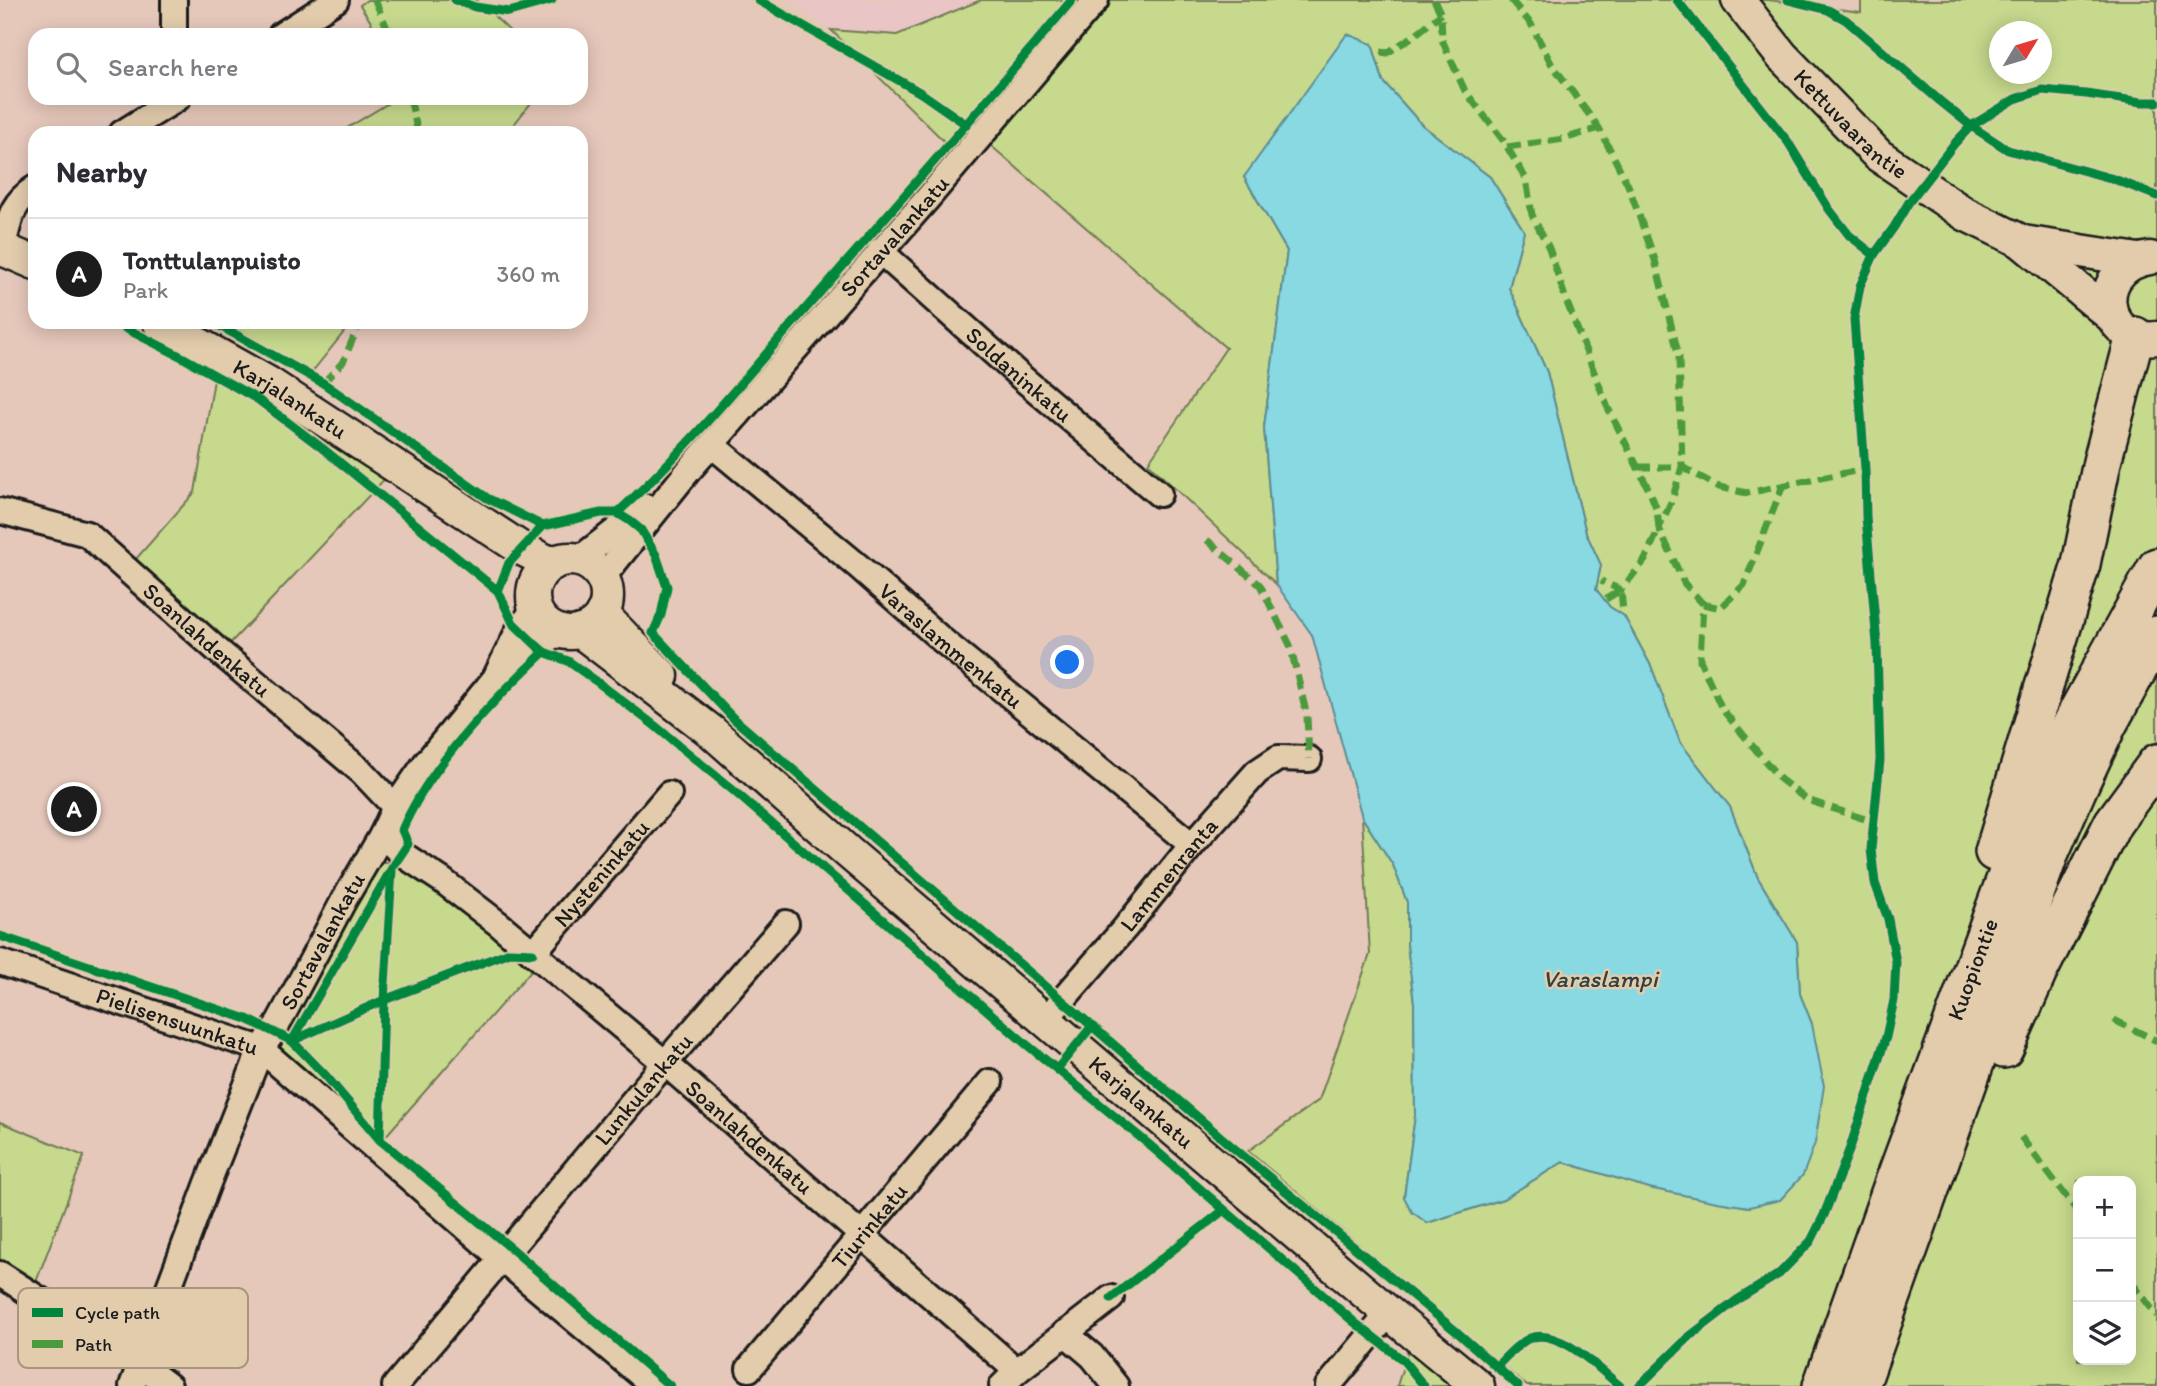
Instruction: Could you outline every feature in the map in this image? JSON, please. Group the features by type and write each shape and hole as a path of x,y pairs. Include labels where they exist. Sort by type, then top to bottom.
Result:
{"highway":[{"path":"1931,1079 2010,793 2081,564 2102,462 2135,331"},
{"name":"Kuopiontie","path":"1822,1386 2010,865 2079,709 2157,567"},
{"name":"Kuopiontie","path":"1860,1386 2050,852 2108,724 2157,635"},
{"path":"1933,1183 1994,1072 2038,972 2113,823 2157,763"}],"main road":[{"name":"Kettuvaarantie","path":"1738,0 1782,56 1878,155 1965,214 2023,242 2135,331"},
{"name":"Kettuvaarantie","path":"2023,242 2147,259"},
{"path":"1,248 28,260"},
{"path":"2135,331 2109,295 2118,273 2126,265 2147,259"},
{"name":"Karjalankatu","path":"172,329 268,383 522,549 577,567"},
{"name":"Karjalankatu","path":"418,480 509,563 534,599"},
{"path":"577,567 606,590 606,602 581,626 545,623 534,599 543,570 577,567"},
{"name":"Karjalankatu","path":"581,626 712,732 849,853 1478,1386"}],"street":[{"path":"174,0 174,28"},
{"path":"292,28 336,0"},
{"name":"Sortavalankatu","path":"577,567 689,470 936,188 1096,0"},
{"path":"133,126 167,105"},
{"path":"1,248 17,193"},
{"name":"Soldaninkatu","path":"880,251 1159,495"},
{"name":"Varaslammenkatu","path":"712,444 848,557 942,640 1192,845"},
{"name":"Soanlahdenkatu","path":"0,511 87,534 216,649 362,772 395,807"},
{"name":"Sortavalankatu","path":"496,677 534,599"},
{"name":"Sortavalankatu","path":"169,1288 261,1049 274,1031 395,807 425,764 496,677 536,645 581,626"},
{"name":"Lammenranta","path":"1045,1020 1192,845 1268,764 1278,758 1309,759"},
{"name":"Nysteninkatu","path":"533,953 669,794"},
{"name":"Soanlahdenkatu","path":"382,835 402,854 443,881 533,953 665,1063 863,1236 1009,1378 1111,1298"},
{"name":"Lunkulankatu","path":"395,1386 665,1063 786,923"},
{"name":"Pielisensuunkatu","path":"0,962 261,1049 501,1258 654,1386"},
{"name":"Tiurinkatu","path":"749,1369 990,1082"},
{"path":"0,1274 19,1288"},
{"path":"1328,1386 1390,1313"},
{"path":"1065,1333 1092,1356 1116,1386"},
{"path":"136,1375 169,1386"}],"shaded area":[{"path":"792,0 981,0 897,35 831,30"}],"green space":[{"path":"367,0 477,0 507,28 375,28 360,5"},
{"path":"981,0 1768,0 1861,12 1861,0 2157,0 2157,1386 1527,1386 1248,1151 1319,1100 1370,954 1362,817 1393,865 1407,902 1407,944 1414,1003 1415,1116 1404,1197 1427,1223 1503,1199 1563,1162 1649,1188 1749,1207 1812,1024 1800,994 1797,942 1758,878 1730,807 1680,742 1651,666 1624,616 1610,607 1596,589 1601,565 1586,533 1547,372 1509,288 1524,231 1490,177 1422,125 1383,81 1372,44 1244,177 1287,251 1264,427 1276,584 1148,463 1226,348 989,144 956,153 831,30 897,35"},
{"path":"385,105 529,105 513,126 351,126"},
{"path":"237,329 346,329 312,372"},
{"path":"217,362 392,471 223,651 128,568 195,492"},
{"path":"376,861 406,865 536,965 384,1138 280,1048"},
{"path":"0,1122 84,1156 34,1288 0,1269"},
{"path":"1409,1347 1450,1386 1397,1386"}],"water":[{"name":"Varaslampi","path":"1347,34 1372,44 1383,81 1422,125 1490,177 1524,231 1509,288 1547,372 1586,533 1601,565 1596,589 1610,607 1624,616 1651,666 1680,742 1730,807 1758,878 1797,942 1800,994 1812,1024 1824,1086 1815,1143 1803,1175 1780,1200 1749,1207 1717,1202 1649,1188 1563,1162 1503,1199 1427,1223 1412,1212 1404,1197 1415,1116 1414,1003 1407,944 1407,902 1393,865 1362,817 1312,635 1276,584 1264,427 1287,251 1244,177"}],"marked path":[{"path":"375,0 387,28"},
{"path":"1434,0 1441,14 1442,40 1465,91 1503,140 1526,179 1532,215 1549,248 1608,408 1657,510 1659,528 1645,560 1621,590 1601,581"},
{"path":"1511,0 1531,24 1551,63 1599,128 1628,185 1655,260 1679,357 1682,467 1672,500 1659,528 1684,583 1703,604 1700,660 1722,709 1780,779 1807,800 1874,822"},
{"path":"1381,52 1387,53 1441,14"},
{"path":"412,105 416,126"},
{"path":"1507,147 1564,139 1599,128"},
{"path":"323,383 343,362 357,329"},
{"path":"1637,467 1682,467 1719,487 1747,493 1865,469"},
{"path":"1703,604 1720,608 1744,585 1783,485"},
{"path":"1207,540 1260,585 1290,645 1307,716 1309,759"},
{"path":"1606,599 1621,590 1623,612"},
{"path":"2114,1020 2157,1041"},
{"path":"2021,1137 2073,1205"},
{"path":"2136,1288 2157,1316"}],"cycle path":[{"path":"455,0 475,7 509,12 552,0"},
{"path":"758,0 921,93 967,125"},
{"path":"617,513 666,466 712,416 1072,0"},
{"path":"1639,1386 1690,1336 1737,1300 1779,1274 1811,1241 1850,1148 1886,1037 1894,1000 1896,962 1888,919 1875,883 1871,849 1880,760 1877,644 1854,319 1860,286 1874,255 1849,235 1829,209 1788,142 1677,0"},
{"path":"1788,0 1828,10 1846,20 1971,126 2008,150 2114,179 2157,196"},
{"path":"1874,255 1909,202 1954,144 1971,126 2015,99 2042,90 2157,102"},
{"path":"127,329 257,399 322,448 498,591 513,623 544,652 568,661 596,681 734,791 1026,1044 1146,1142 1354,1322 1403,1360 1424,1386"},
{"path":"226,329 323,383 487,498 543,526"},
{"path":"498,591 509,563 543,526 601,513 617,513 630,521 641,530 656,555 667,587 661,615 653,633 733,718 1092,1026"},
{"path":"533,953 510,952 384,1000 292,1041 408,844 402,830 429,782 484,712 544,652"},
{"path":"380,1140 384,1000 392,871"},
{"path":"0,936 247,1019 292,1041 326,1076 380,1140 511,1248 670,1386"},
{"path":"1057,1069 1092,1026 1518,1386"},
{"path":"1111,1298 1224,1210"},
{"path":"1496,1367 1521,1344 1530,1338 1541,1336 1566,1344 1590,1360 1620,1386"}],"place":[{"name":"Tonttulanpuisto","path":"74,809"}]}
